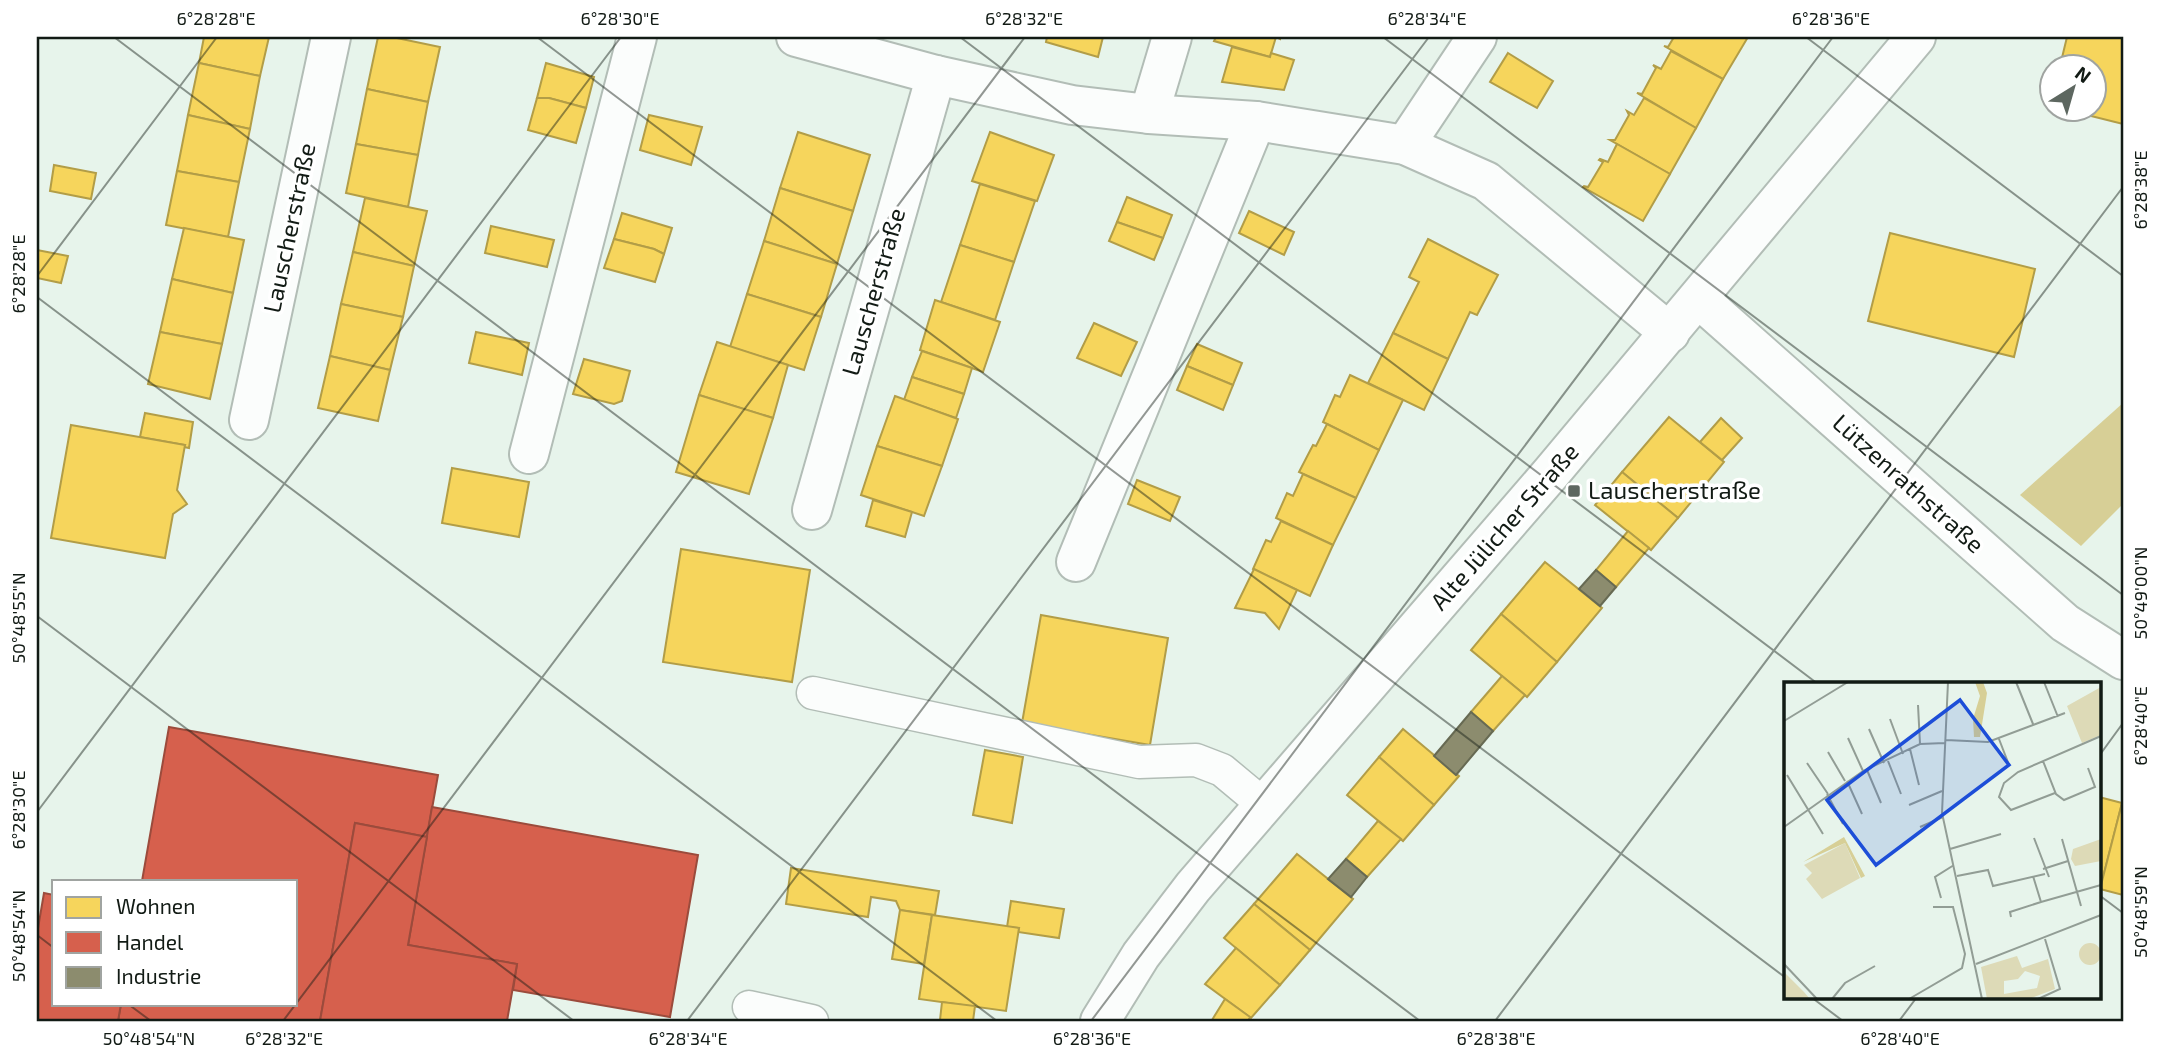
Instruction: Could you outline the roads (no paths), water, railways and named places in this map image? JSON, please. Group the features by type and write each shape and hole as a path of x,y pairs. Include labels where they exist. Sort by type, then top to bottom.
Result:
{"street":[{"name":"Lauscherstraße","path":"249,420 331,37"},
{"path":"529,454 636,37"},
{"path":"796,37 874,47 936,75 1072,105 1149,114 1256,121 1405,145 1486,181 1670,333"},
{"path":"1149,114 1172,37"},
{"path":"1405,145 1477,37"},
{"name":"Alte Jülicher Straße","path":"1100,1021 1141,956 1193,887 1699,299 1916,37"},
{"name":"Lauscherstraße","path":"812,510 936,75"},
{"path":"1076,562 1256,121"},
{"name":"Lützenrathstraße","path":"1699,299 2065,623 2123,660"}],"lane":[{"path":"813,693 1139,762 1196,760 1222,770 1264,805"},
{"path":"749,1007 812,1021"}],"place":[{"name":"Lauscherstraße","path":"1574,491"}]}
